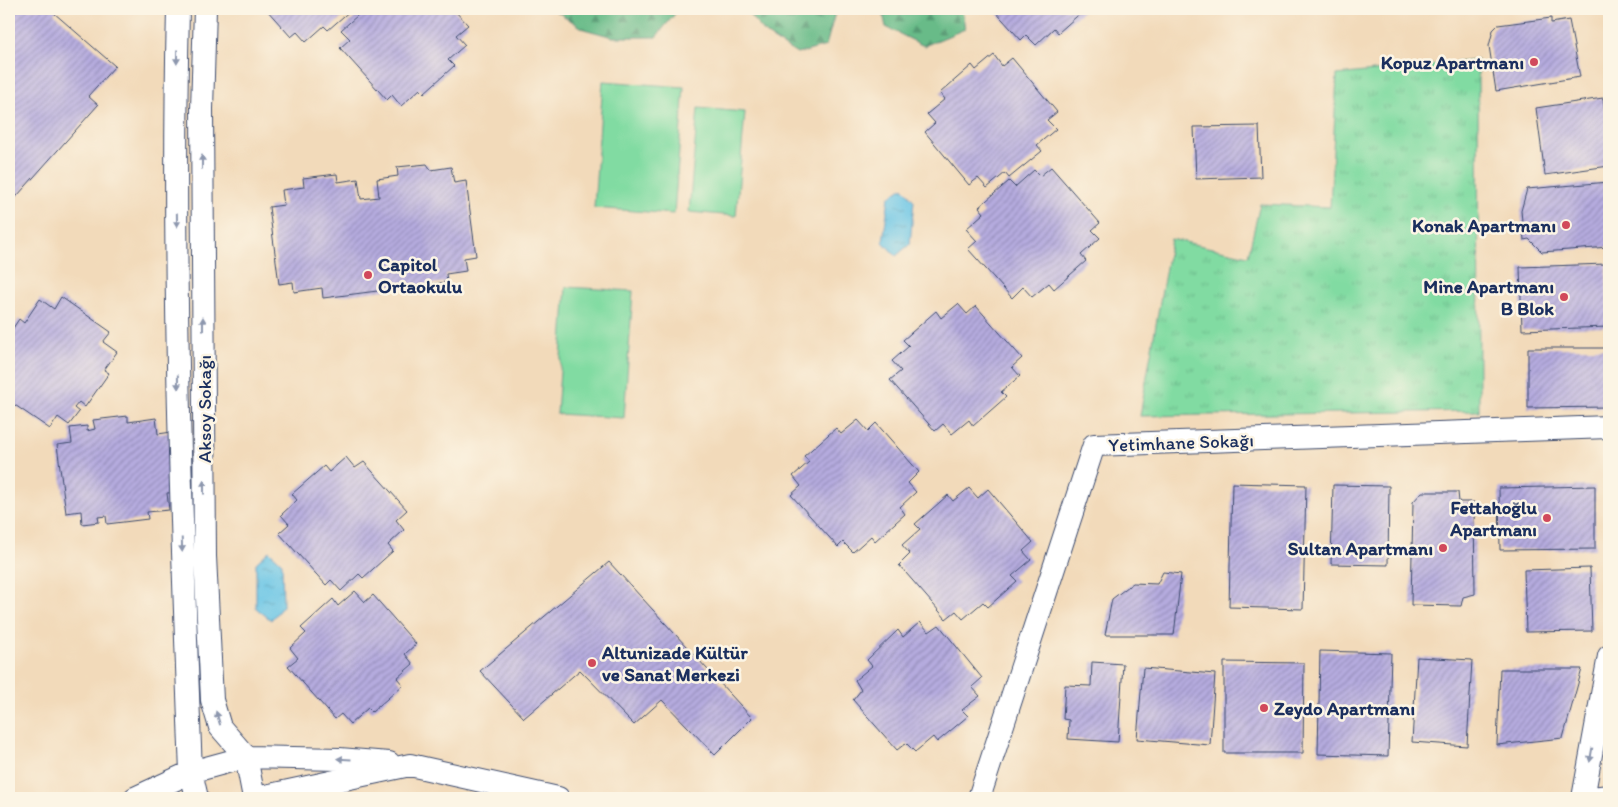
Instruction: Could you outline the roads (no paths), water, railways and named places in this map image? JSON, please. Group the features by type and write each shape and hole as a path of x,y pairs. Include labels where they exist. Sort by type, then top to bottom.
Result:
{"street":[{"name":"Aksoy Sokağı","path":"178,9 175,112 180,496 191,772 197,798"},
{"name":"Aksoy Sokağı","path":"205,9 202,109 205,547 212,700 220,727 246,757 255,798"},
{"name":"Yetimhane Sokağı","path":"979,798 1094,445 1609,427"},
{"path":"1583,798 1609,656"},
{"path":"135,798 191,772 246,757 339,759 410,765 558,798"},
{"path":"255,798 410,765"},
{"path":"1592,798 1609,796"}],"water":[{"path":"903,187 914,201 910,244 896,256 883,242 889,197"},
{"path":"269,551 282,563 283,606 271,620 256,608 256,563"}],"place":[{"name":"Kopuz Apartmanı","path":"1534,62"},
{"name":"Konak Apartmanı","path":"1566,225"},
{"name":"Capitol Ortaokulu","path":"368,275"},
{"name":"Mine Apartmanı B Blok","path":"1564,297"},
{"name":"Fettahoğlu Apartmanı","path":"1547,518"},
{"name":"Sultan Apartmanı","path":"1443,548"},
{"name":"Altunizade Kültür ve Sanat Merkezi","path":"592,663"},
{"name":"Zeydo Apartmanı","path":"1264,708"}]}
